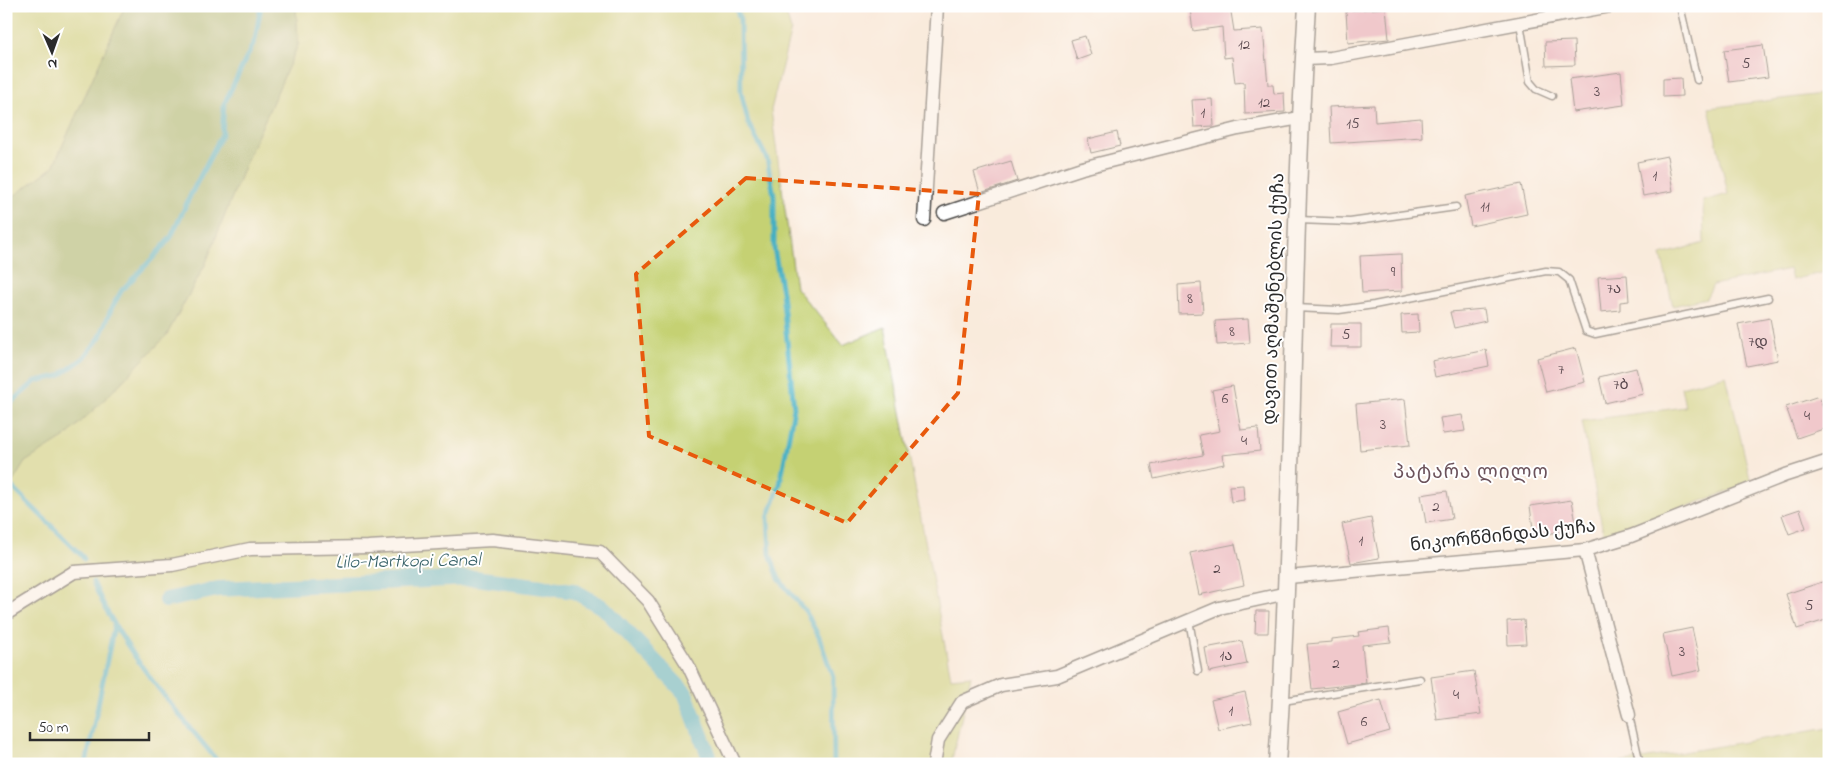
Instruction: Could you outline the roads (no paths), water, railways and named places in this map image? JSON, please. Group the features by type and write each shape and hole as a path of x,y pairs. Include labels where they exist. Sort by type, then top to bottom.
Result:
{"street":[{"path":"924,220 937,6"},
{"name":"დავით აღმაშენებლის ქუჩა","path":"1277,764 1287,585 1300,118 1307,6"},
{"path":"1304,59 1331,58 1612,6"},
{"path":"944,213 1082,168 1238,129 1300,118"},
{"name":"ნიკორწმინდას ქუჩა","path":"934,764 938,740 962,702 1001,685 1057,676 1219,608 1287,585 1584,550 1631,536 1786,475 1829,461"},
{"path":"6,614 74,572 172,564 250,549 368,547 492,540 600,552 648,601 688,665 735,764"},
{"path":"1584,550 1629,714"}],"lane":[{"path":"1680,6 1697,80"},
{"path":"1520,23 1530,82 1536,89 1552,96"},
{"path":"1298,220 1350,222 1456,207"},
{"path":"1295,308 1339,310 1374,305 1546,271 1559,272 1569,280 1586,331 1595,334 1768,298"},
{"path":"1189,620 1198,671"},
{"path":"1281,701 1420,679"},
{"path":"1629,714 1640,764"}],"waterway":[{"path":"6,407 36,381 59,376 84,358 100,337 112,307 122,290 171,237 222,134 224,104 255,40 261,6"},
{"path":"735,6 740,19 741,92 748,122 767,159 774,195 774,248 782,292 794,408 780,484 768,518 770,554 779,579 806,612 819,637 833,677 834,764"},
{"path":"6,481 84,559"},
{"name":"Lilo-Martkopi Canal","path":"166,600 218,589 475,578 574,591 604,608 685,693 712,764"},
{"path":"93,582 118,631 150,677 220,764"},
{"path":"86,764 114,626"}],"district":[{"name":"პატარა ლილო","path":"1471,473"}]}
